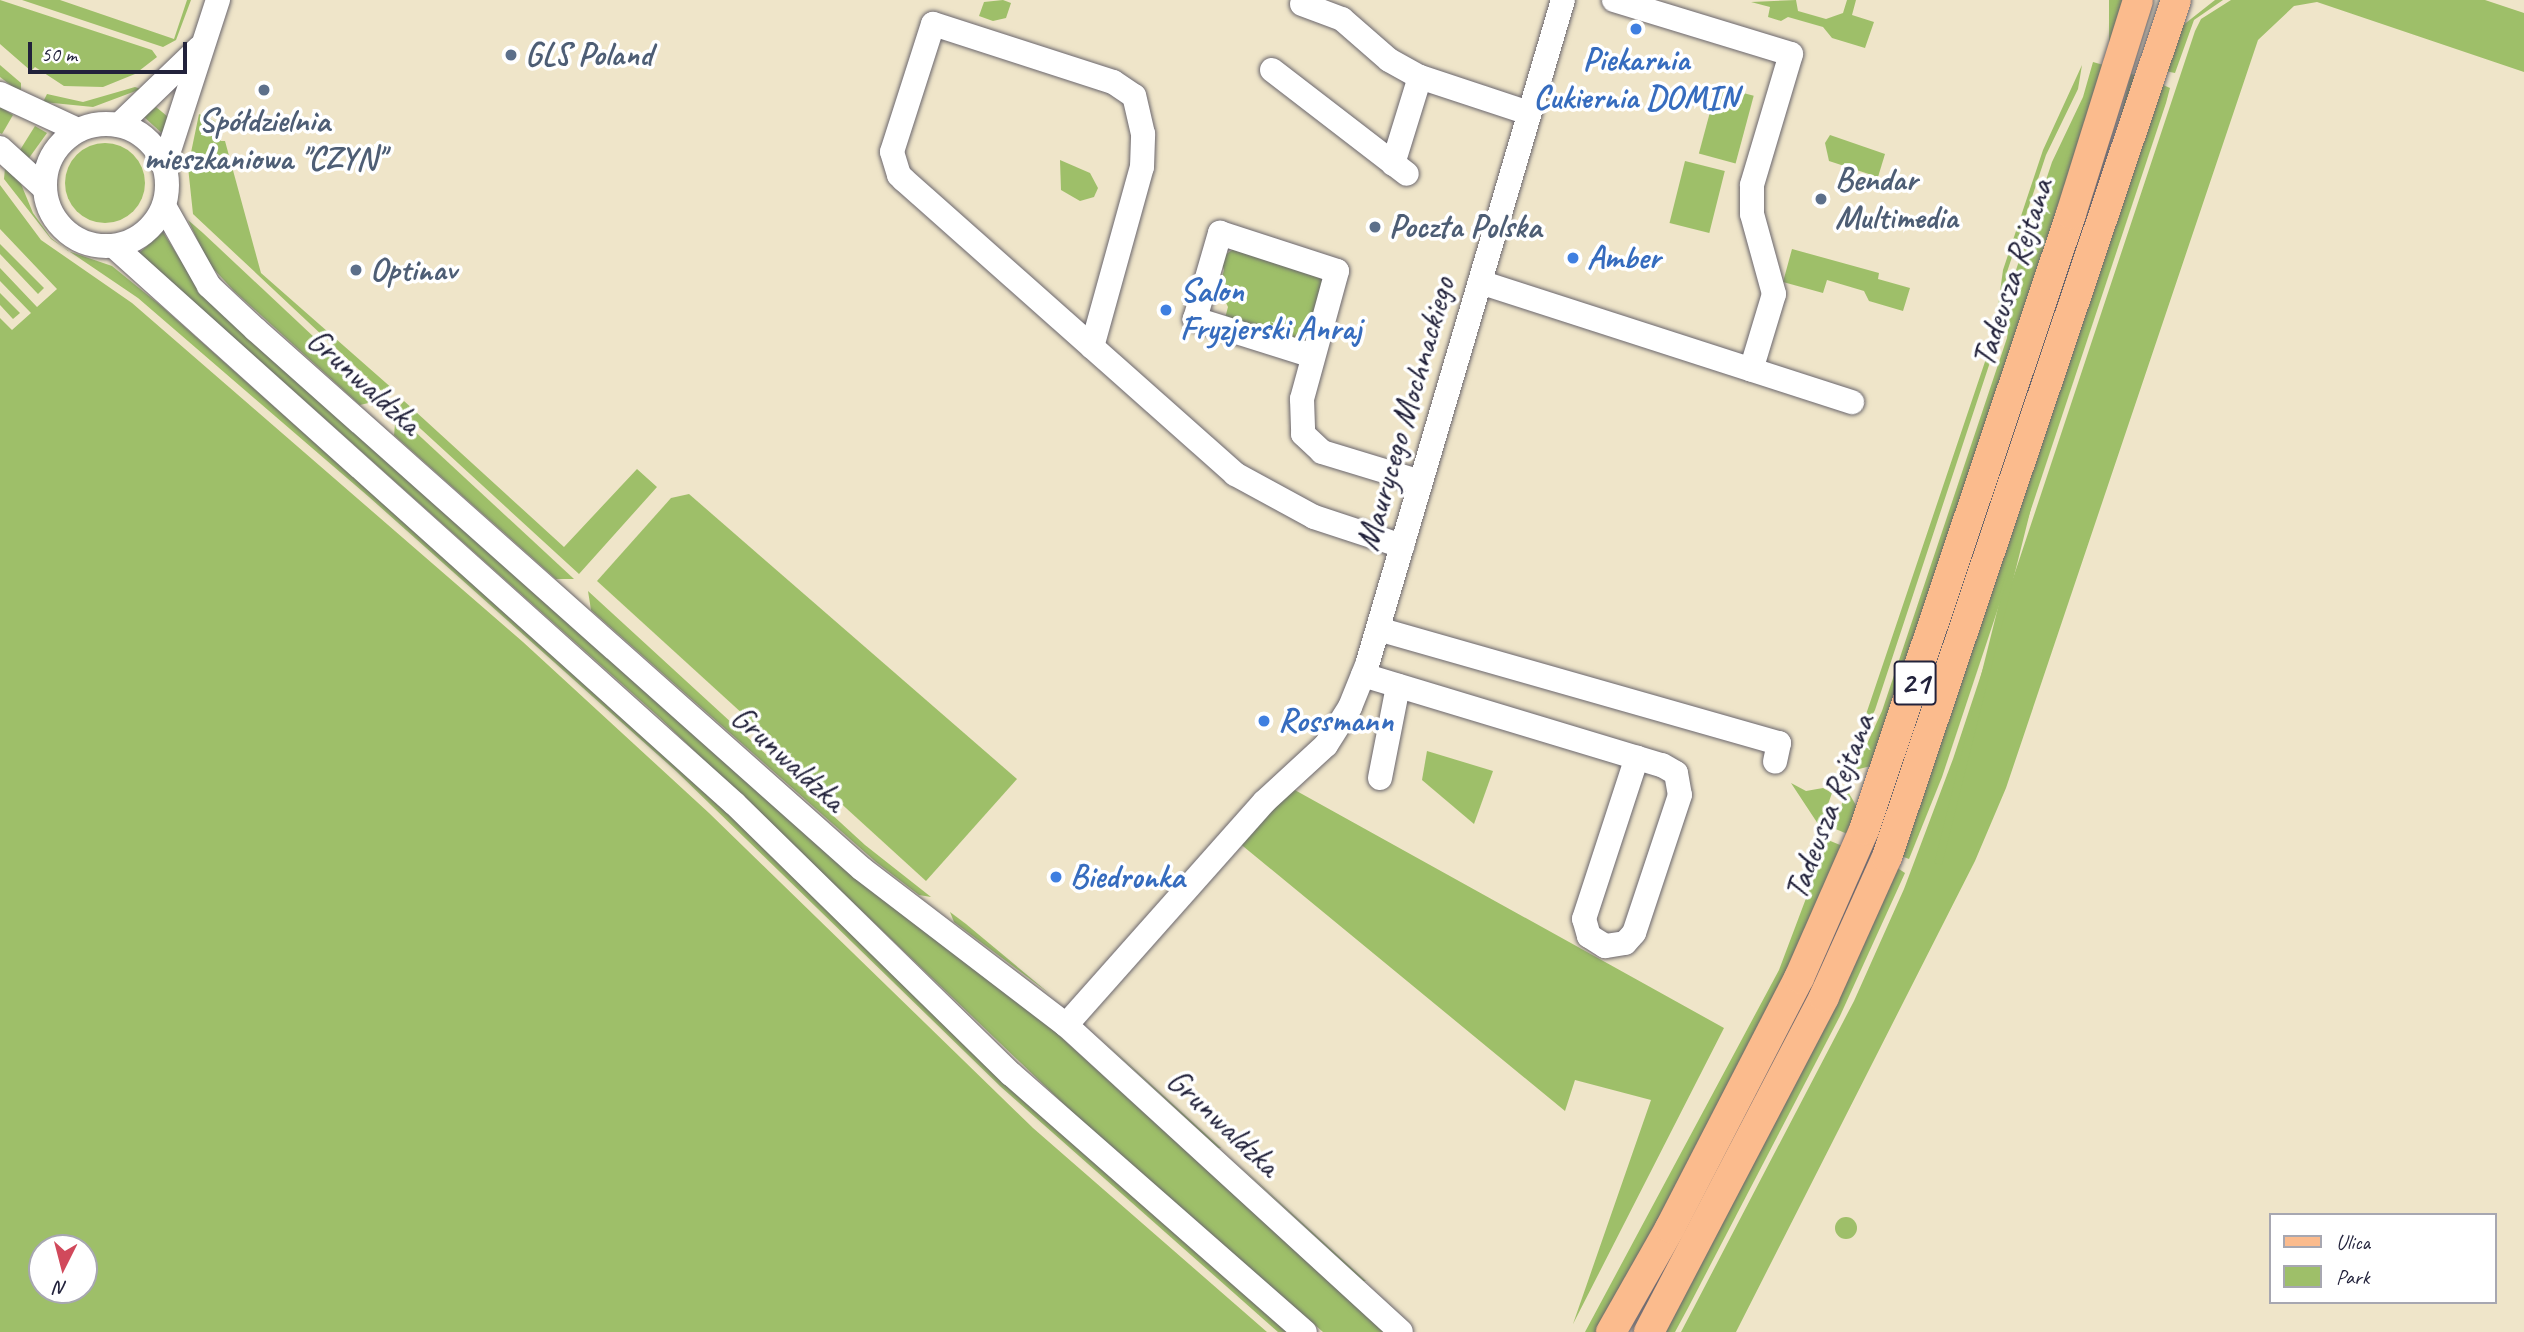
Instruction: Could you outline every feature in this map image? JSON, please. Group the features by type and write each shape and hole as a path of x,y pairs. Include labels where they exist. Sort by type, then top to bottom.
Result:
{"main road":[{"name":"Tadeusza Rejtana","path":"1611,1332 1671,1228 1799,978 1864,830 2071,214 2138,0"},
{"name":"Tadeusza Rejtana","path":"1649,1332 1824,997 1887,857 2176,0"}],"street":[{"path":"164,166 146,140 119,125 98,124 78,130 59,145 47,165 44,188 50,213 66,233 89,245 115,247 136,239 153,225 164,206 164,166 218,0"},
{"name":"Maurycego Mochnackiego","path":"1066,1025 1264,802 1326,745 1363,675 1563,0"},
{"path":"1614,0 1791,54 1752,185 1752,214 1774,294 1751,370"},
{"path":"1302,4 1342,19 1388,60 1420,77 1529,113"},
{"path":"1092,347 1142,167 1143,134 1133,96 1113,82 933,24 894,144 895,169 1092,347 1256,489 1314,517 1402,545"},
{"path":"119,125 204,42"},
{"path":"1272,70 1400,169 1420,77"},
{"path":"0,94 78,130"},
{"path":"0,148 44,188"},
{"name":"Grunwaldzka","path":"164,206 209,286 255,330 862,869 1066,1025 1401,1332"},
{"path":"1313,356 1195,319 1220,233 1337,271 1300,410 1308,443 1322,452 1421,482"},
{"name":"Grunwaldzka","path":"115,247 736,804 1011,1074 1305,1332"},
{"path":"1480,282 1852,402"},
{"path":"1375,637 1779,743 1775,762"},
{"path":"1363,675 1637,757 1676,773 1680,795 1634,933 1625,943 1605,946 1589,936 1584,919 1637,757"},
{"path":"1380,778 1398,686"}],"green space":[{"path":"0,0 152,50 157,57 135,74 103,87 64,86 35,67 31,71 0,44"},
{"path":"22,0 60,0 174,39 187,0 191,0 176,40 163,47"},
{"path":"1003,0 1011,3 1006,18 993,21 979,16 984,2"},
{"path":"1796,0 1798,11 1826,19 1843,13 1847,0 1856,0 1852,15 1874,22 1865,48 1832,38 1823,27 1788,17 1781,21 1768,17 1770,7 1751,2"},
{"path":"2109,0 2123,0 2123,51 2109,51"},
{"path":"2215,0 2223,0 2194,20 2175,73 2165,71 2182,26"},
{"path":"2231,0 2485,0 2524,13 2524,72 2317,2 2294,6 2258,40 2006,788 1975,861 1736,1332 1681,1332 1854,1001 1904,889 1953,759 2195,31 2201,19"},
{"path":"2093,62 2107,66 1871,766 1855,770 1882,711 2007,338 2014,276 2052,162 2083,97"},
{"path":"0,65 21,83 21,93 0,77"},
{"path":"2082,65 2078,89 2046,155 2007,272 1998,338 1875,710 1854,750 1994,335 2003,270 2043,150"},
{"path":"2131,74 2139,76 1942,865 1934,863"},
{"path":"2161,84 2170,88 2166,103 1942,777 1909,859 1901,856"},
{"path":"1717,86 1754,96 1736,163 1699,154"},
{"path":"135,87 141,89 93,107 43,102 47,94 83,102"},
{"path":"0,107 13,115 2,134 0,133"},
{"path":"156,107 173,121 164,135 144,117"},
{"path":"199,114 215,121 221,141 225,141 261,273 394,390 388,397 193,214 188,167"},
{"path":"35,126 47,133 29,158 20,150"},
{"path":"1830,135 1885,154 1878,177 1829,161 1825,143"},
{"path":"97,143 113,143 134,154 145,175 145,191 134,212 113,223 97,223 83,217 71,205 65,191 65,175 71,161 83,149"},
{"path":"1060,160 1090,173 1098,188 1094,197 1080,201 1061,190"},
{"path":"1685,161 1725,171 1709,233 1670,223"},
{"path":"5,168 21,184 33,213 51,238 63,247 51,239 4,179"},
{"path":"0,185 41,240 132,303 523,642 709,813 1033,1128 1267,1332 0,1332 0,318 12,330 31,313 0,281 0,268 37,307 57,289 0,229"},
{"path":"188,220 381,400 360,405 234,291 209,264"},
{"path":"163,232 196,285 1040,1018 1384,1332 1323,1332 1091,1130 659,717 139,253"},
{"path":"0,244 44,288 38,294 0,254"},
{"path":"1240,245 1323,276 1310,344 1225,318 1228,307 1219,288 1224,270 1220,258"},
{"path":"1792,249 1879,273 1878,279 1910,288 1903,311 1869,301 1864,291 1827,280 1823,293 1783,282"},
{"path":"69,251 112,266 160,305 693,780 1041,1116 1287,1332 1278,1332 1001,1087 676,771 369,497 138,298"},
{"path":"0,293 20,313 13,319 0,305"},
{"path":"404,401 564,547 637,469 657,487 579,574 398,408"},
{"path":"396,414 574,579 556,579 394,435"},
{"path":"689,494 1017,779 926,881 597,581 671,498"},
{"path":"588,591 865,845 931,897 919,895 876,862 591,610"},
{"path":"1427,751 1493,771 1474,824 1422,780"},
{"path":"1791,783 1806,791 1823,788 1832,793 1820,827"},
{"path":"1293,789 1724,1028 1573,1324 1651,1100 1575,1080 1565,1111 1238,842"},
{"path":"1847,790 1857,807 1850,835 1833,828"},
{"path":"1828,840 1845,847 1780,991 1598,1332 1585,1332 1779,970"},
{"path":"1896,867 1905,873 1840,1016 1675,1332 1662,1332"},
{"path":"950,912 966,924 1050,994 954,922"},
{"path":"1097,1035 1221,1148 1218,1148"},
{"path":"1237,1163 1366,1281 1363,1281"},
{"path":"1846,1217 1854,1220 1857,1228 1854,1236 1846,1239 1838,1236 1835,1228 1838,1220"}],"place":[{"name":"Piekarnia Cukiernia DOMIN","path":"1636,29"},
{"name":"GLS Poland","path":"511,55"},
{"name":"Spółdzielnia mieszkaniowa \"CZYN\"","path":"264,90"},
{"name":"Bendar Multimedia","path":"1821,199"},
{"name":"Poczta Polska","path":"1375,227"},
{"name":"Amber","path":"1573,258"},
{"name":"Optinav","path":"356,270"},
{"name":"Salon Fryzjerski Anraj","path":"1166,310"},
{"name":"Rossmann","path":"1264,721"},
{"name":"Biedronka","path":"1056,877"}]}
